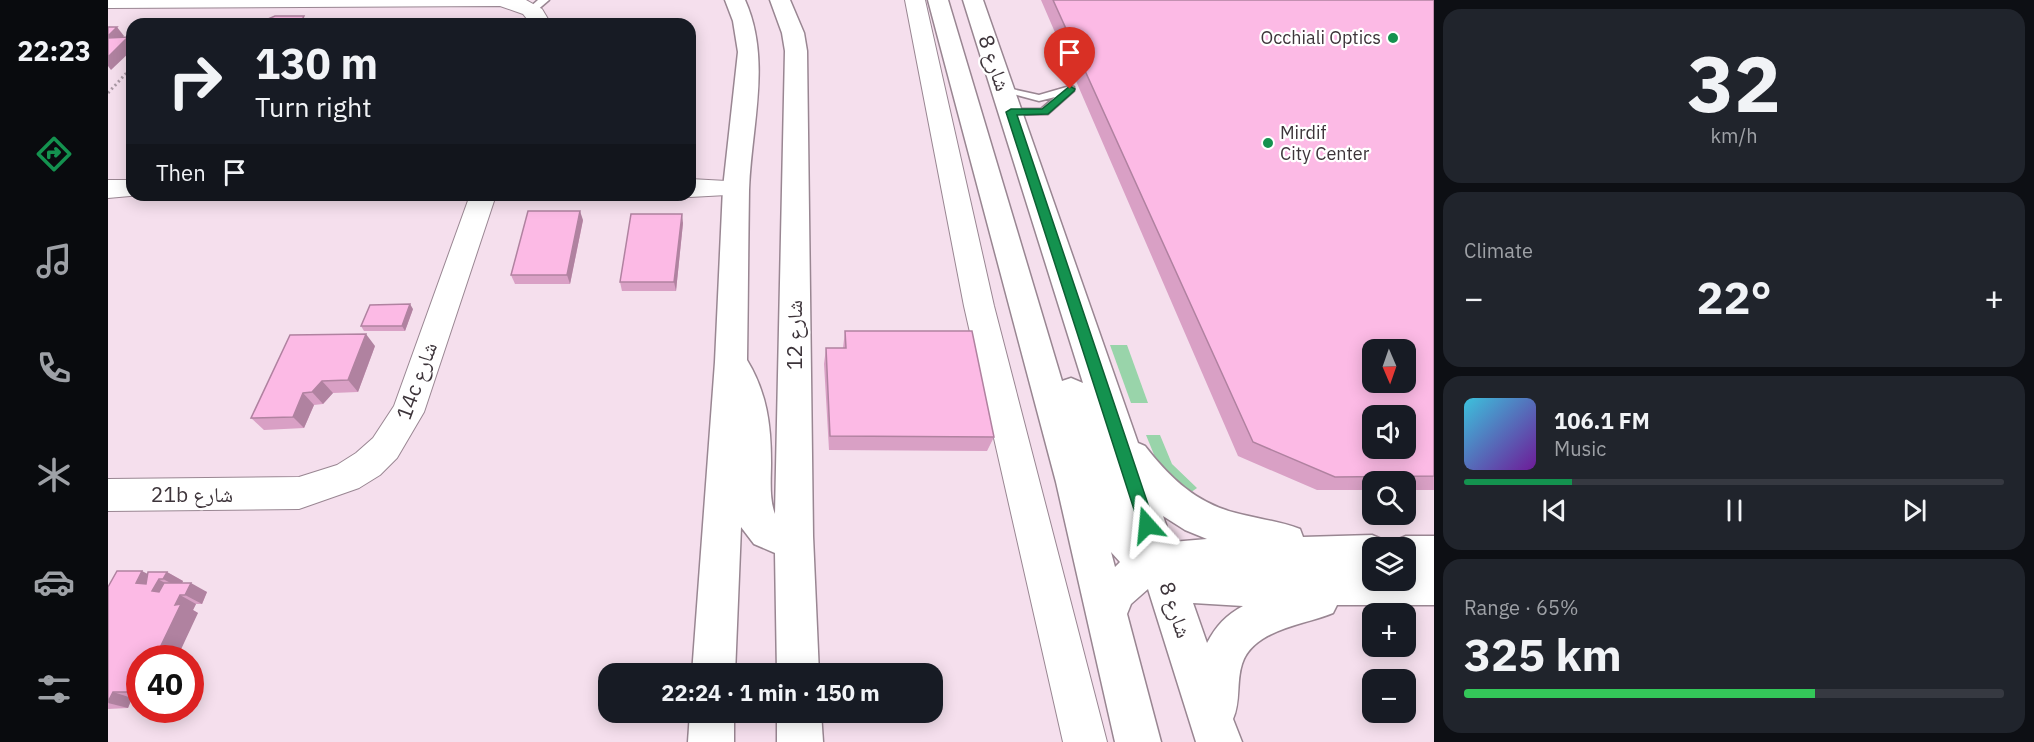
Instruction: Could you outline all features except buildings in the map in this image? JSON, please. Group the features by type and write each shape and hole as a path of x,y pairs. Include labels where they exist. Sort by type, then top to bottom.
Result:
{"street":[{"path":"108,2 487,0 513,2 539,11"},
{"path":"714,663 731,362 736,189 749,52 744,21 735,0"},
{"name":"شارع 12","path":"780,0 794,33 796,51 794,536 798,663"},
{"path":"915,0 979,306 1085,742"},
{"name":"شارع 8","path":"938,0 1074,482 1138,742"},
{"name":"شارع 8","path":"973,0 1119,439 1158,565 1217,736"},
{"path":"953,52 972,67 985,102 996,109 1007,101"},
{"path":"696,188 736,189"},
{"path":"108,189 126,189"},
{"name":"14c شارع","path":"275,494 299,493 347,477 368,464 399,430 408,412 481,201"},
{"path":"1026,318 1047,333 1059,352 1114,527 1133,548 1158,565 1194,584 1209,586 1362,564"},
{"path":"731,362 740,375 752,404 756,519 761,528 771,535 782,538 794,536"},
{"path":"1119,439 1137,465 1168,500 1198,520 1232,531 1362,564"},
{"name":"21b شارع","path":"109,498 275,494"},
{"path":"1416,555 1434,555"},
{"path":"1107,614 1117,590 1135,575 1158,565"},
{"path":"1217,736 1216,673 1224,650 1234,634 1362,565"},
{"path":"1416,580 1434,585"},
{"path":"711,742 712,723"},
{"path":"799,723 800,742"}],"path":[{"path":"108,93 126,74"}],"green space":[{"path":"1110,345 1127,345 1148,403 1131,403"},
{"path":"1146,435 1160,435 1172,464 1197,488 1187,495 1159,467"}],"place":[{"name":"Occhiali Optics","path":"1393,38"},
{"name":"Mirdif City Center","path":"1268,143"}],"route":[{"path":"1070,89 1044,112 1011,112 1147,525"}]}
